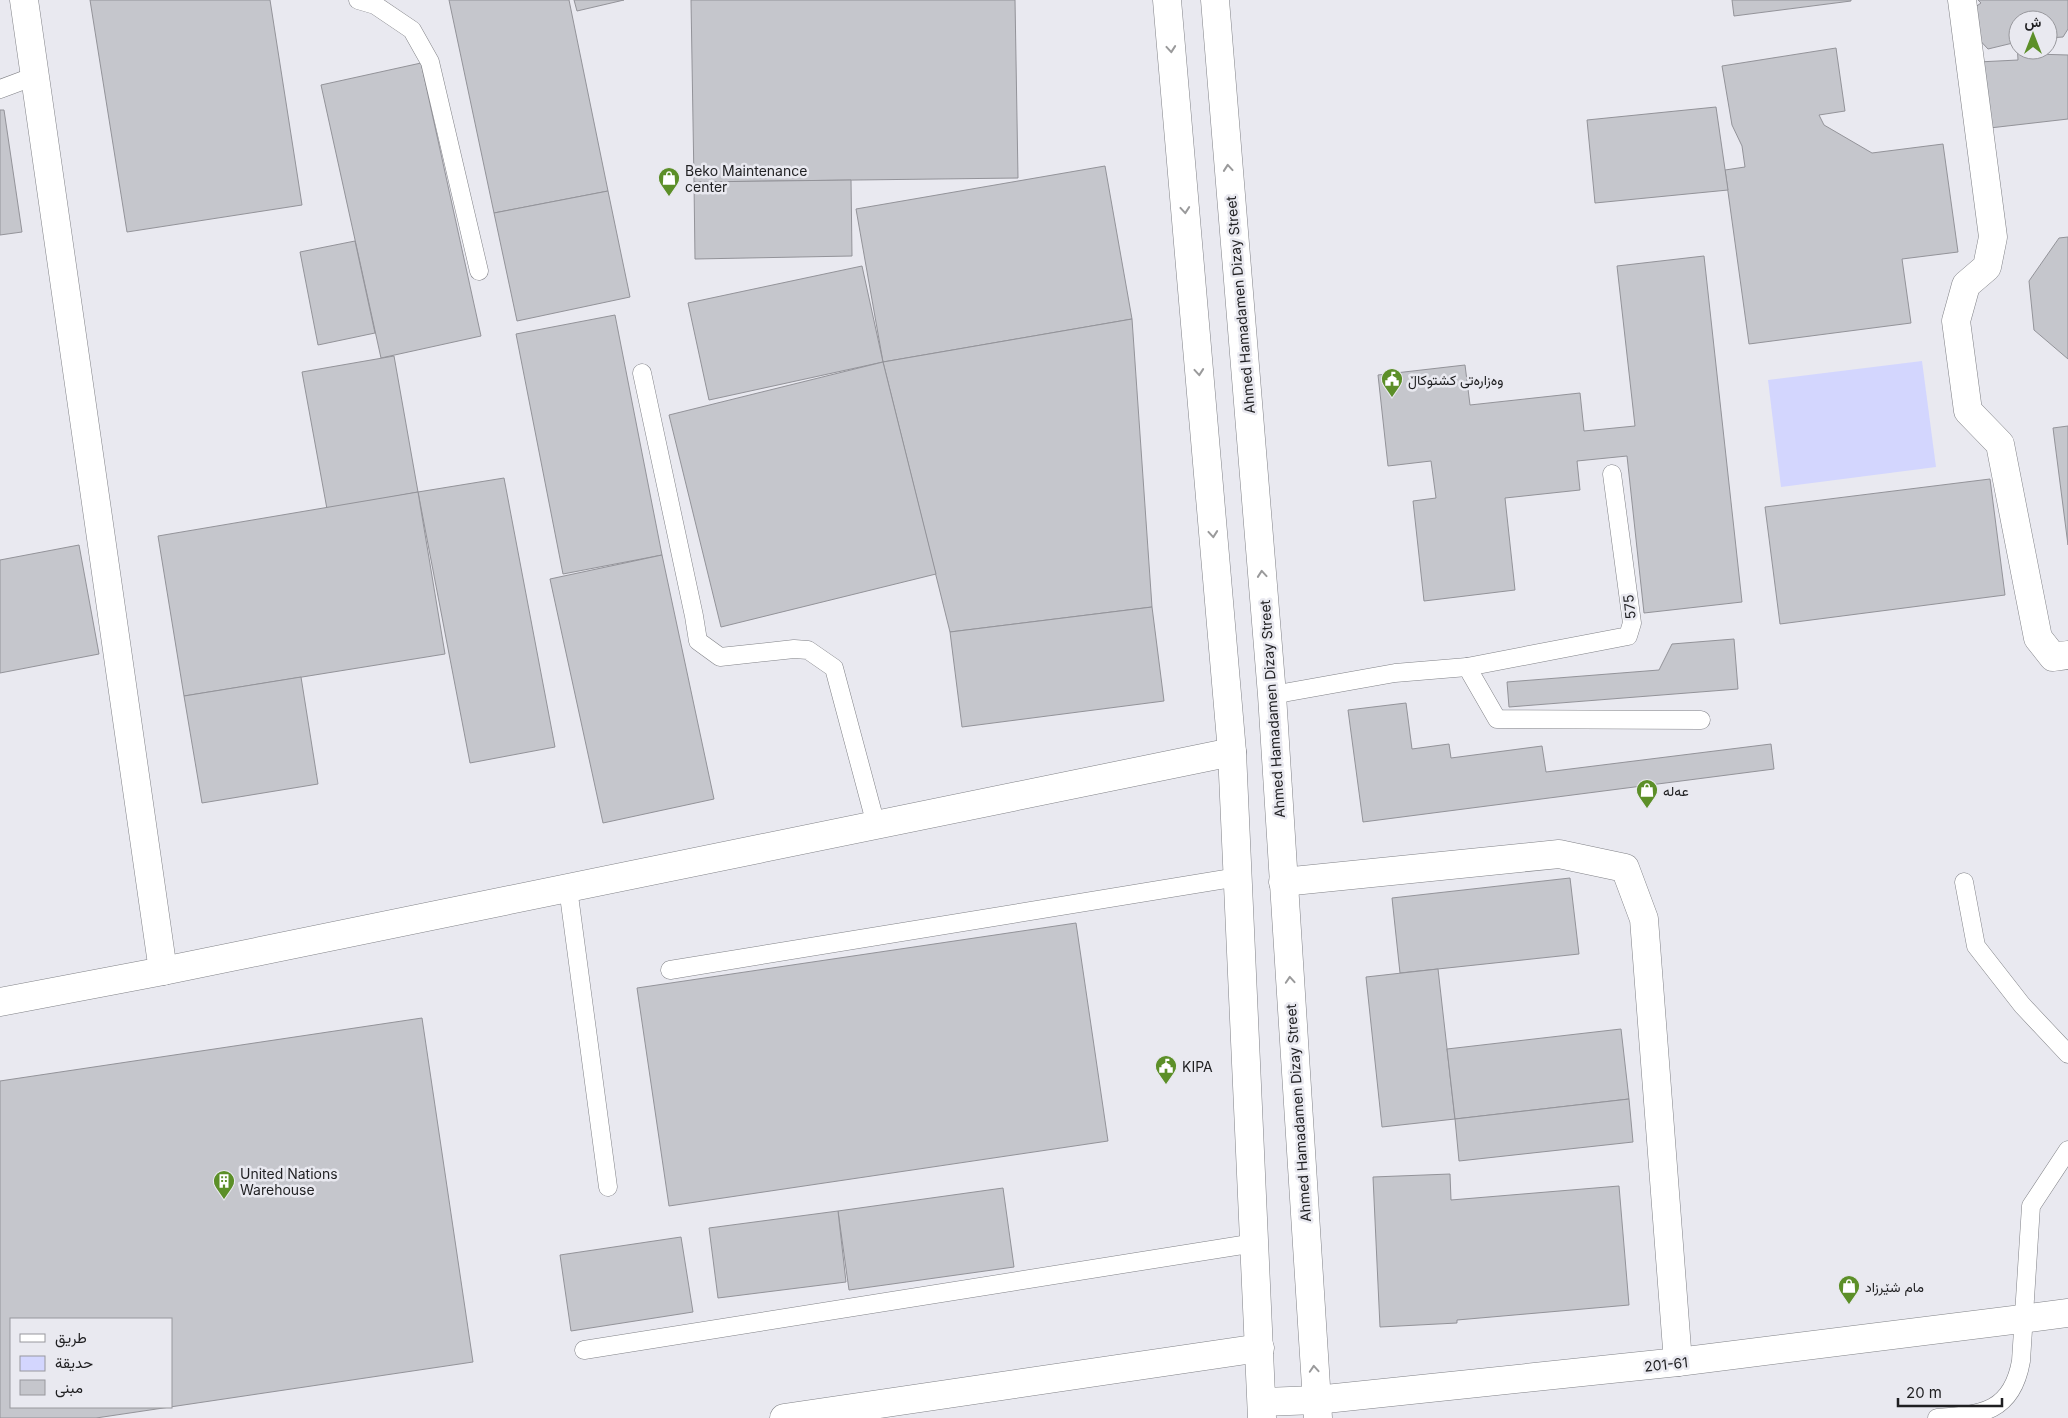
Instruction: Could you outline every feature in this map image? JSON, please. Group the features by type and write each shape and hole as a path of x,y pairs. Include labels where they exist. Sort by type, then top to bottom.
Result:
{"street":[{"path":"24,0 163,971"},
{"path":"1167,0 1232,752 1262,1410"},
{"name":"Ahmed Hamadamen Dizay Street","path":"1215,0 1272,695 1317,1409"},
{"path":"1962,0 1993,238 1987,267 1966,285 1956,321 1968,411 2000,444 2038,638 2053,657 2068,655"},
{"path":"0,1002 163,971 1232,752"},
{"path":"1283,882 1559,854 1625,868 1644,918 1678,1362"},
{"name":"201-61","path":"1262,1410 1317,1409 2068,1313"},
{"path":"784,1418 1260,1348"}],"lane":[{"path":"358,0 375,6 412,30 430,62 478,271"},
{"path":"0,89 35,76"},
{"path":"642,373 698,641 720,657 794,649 808,650 834,668 876,825"},
{"name":"575","path":"1467,667 1628,636 1632,623 1612,474"},
{"path":"1272,695 1395,673 1467,667 1497,719 1701,720"},
{"path":"670,970 1238,877"},
{"path":"1964,882 1976,946 2022,1006 2068,1054"},
{"path":"568,888 608,1187"},
{"path":"1937,1418 1983,1413 1998,1405 2011,1393 2018,1377 2021,1361 2031,1206 2068,1150"},
{"path":"584,1350 1255,1243"}],"green space":[{"path":"1922,361 1936,467 1781,487 1768,380"}],"building":[{"path":"90,0 270,0 302,205 127,232"},
{"path":"449,0 569,0 608,191 494,213"},
{"path":"574,0 624,0 577,11"},
{"path":"691,0 1015,0 1018,178 694,182"},
{"path":"1732,0 1851,0 1851,1 1734,16"},
{"path":"1978,0 2068,0 2068,29 2063,37 2058,37 2058,10 2008,10 2008,44 1988,49 1973,33 1971,10 1981,3"},
{"path":"1836,48 1845,111 1819,115 1824,125 1872,153 1943,144 1958,252 1902,259 1911,323 1749,344 1725,170 1745,167 1742,146 1732,125 1722,66"},
{"path":"2058,55 2068,55 2068,119 1981,129 1978,62 2058,60"},
{"path":"421,63 481,336 381,358 321,85"},
{"path":"1716,107 1728,190 1595,203 1587,120"},
{"path":"0,110 4,110 22,232 0,235"},
{"path":"1105,166 1132,319 883,362 856,209"},
{"path":"851,180 852,256 695,259 694,182"},
{"path":"608,191 630,297 517,321 494,213"},
{"path":"2068,237 2068,359 2034,330 2029,281 2059,238"},
{"path":"355,241 375,333 318,345 300,252"},
{"path":"1704,256 1742,602 1644,613 1627,456 1577,461 1580,490 1505,498 1515,590 1424,601 1413,501 1436,498 1431,461 1388,466 1378,375 1465,365 1470,405 1580,393 1584,431 1635,426 1617,266"},
{"path":"862,266 883,362 709,400 688,303"},
{"path":"615,315 662,555 563,574 516,334"},
{"path":"1132,319 1152,607 950,632 883,362"},
{"path":"394,356 418,492 327,509 302,372"},
{"path":"883,362 936,574 721,627 669,415"},
{"path":"2068,426 2068,545 2053,428"},
{"path":"504,478 555,747 470,763 418,492"},
{"path":"1990,479 2005,595 1780,624 1765,507"},
{"path":"418,492 445,654 184,696 158,536"},
{"path":"79,545 99,654 0,673 0,560"},
{"path":"662,555 714,799 603,823 550,579"},
{"path":"1152,607 1164,701 962,727 950,632"},
{"path":"1734,639 1738,689 1509,707 1507,682 1659,670 1672,644"},
{"path":"301,677 318,784 202,803 184,696"},
{"path":"1406,703 1412,749 1449,744 1451,758 1542,746 1546,772 1771,744 1774,769 1363,822 1348,710"},
{"path":"1570,878 1579,954 1400,973 1392,898"},
{"path":"1076,923 1108,1141 669,1206 637,988"},
{"path":"1438,969 1455,1119 1382,1127 1366,977"},
{"name":"United Nations Warehouse","path":"422,1018 473,1362 172,1407 172,1318 10,1318 10,1408 163,1408 96,1418 0,1418 0,1081"},
{"path":"1621,1029 1629,1099 1455,1119 1447,1049"},
{"path":"1629,1099 1633,1142 1459,1161 1455,1119"},
{"path":"1450,1174 1451,1200 1619,1186 1629,1305 1457,1320 1457,1323 1380,1327 1373,1177"},
{"path":"1003,1188 1014,1267 849,1290 838,1211"},
{"path":"838,1211 846,1282 718,1298 709,1228"},
{"path":"681,1237 693,1312 571,1331 560,1255"}],"place":[{"name":"Beko Maintenance center","path":"669,197"},
{"name":"وەزارەتی کشتوکاڵ","path":"1392,398"},
{"name":"عەلە","path":"1647,809"},
{"name":"KIPA","path":"1166,1085"},
{"name":"United Nations Warehouse","path":"224,1200"},
{"name":"مام شێرزاد","path":"1849,1305"}]}
